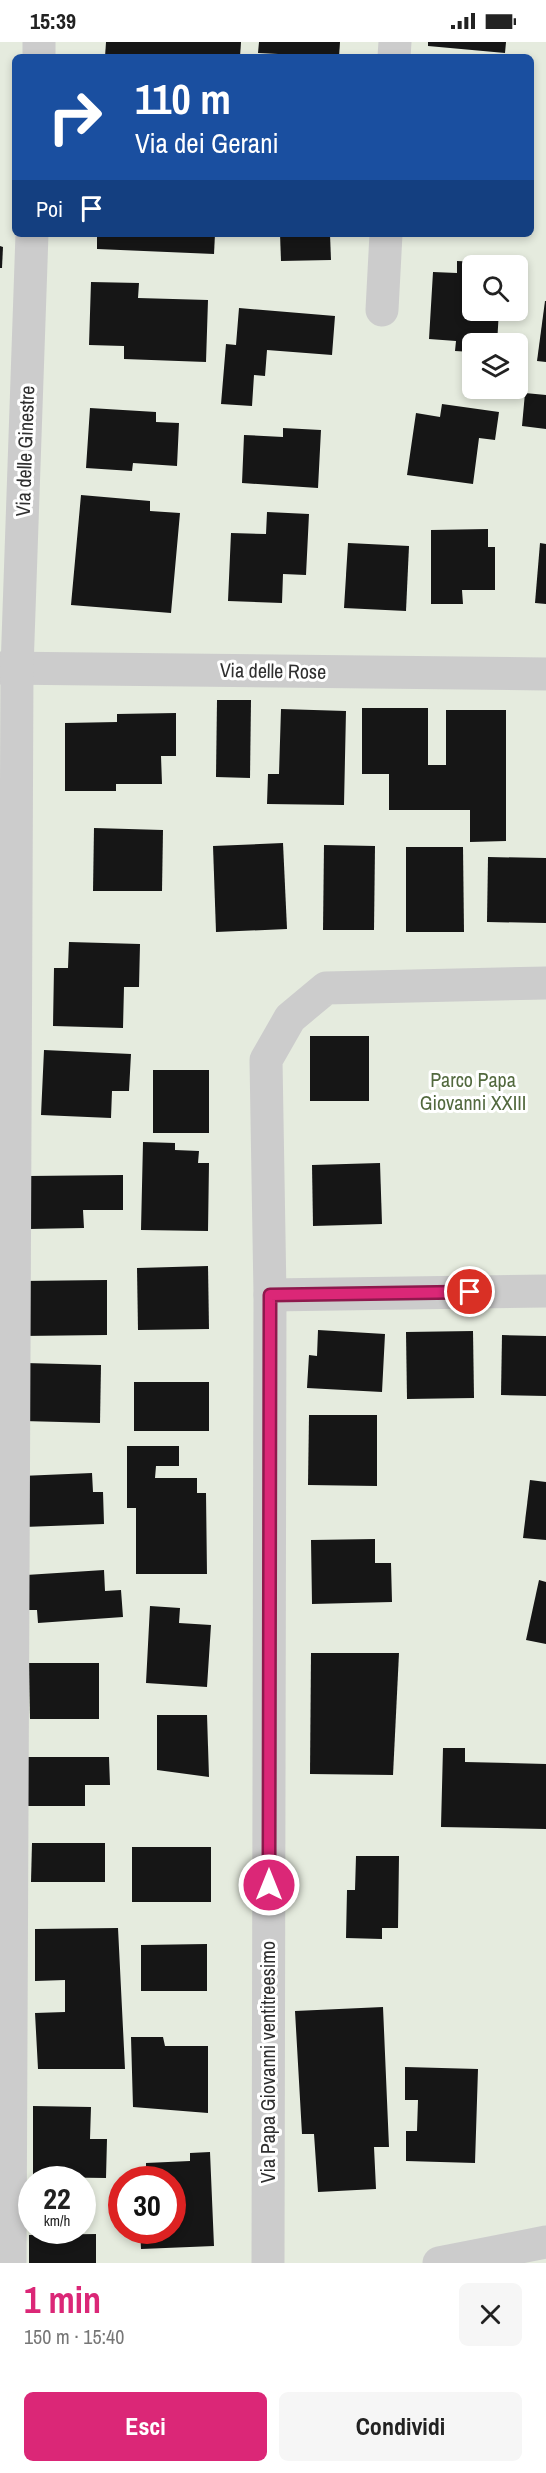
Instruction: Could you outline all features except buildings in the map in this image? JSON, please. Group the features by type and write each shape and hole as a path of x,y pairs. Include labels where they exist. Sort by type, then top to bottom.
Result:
{"street":[{"name":"Via delle Ginestre","path":"10,2263 8,669 32,237"},
{"path":"382,310 386,237"},
{"name":"Via delle Rose","path":"8,669 546,674"},
{"name":"Via Papa Giovanni ventitreesimo","path":"268,2263 270,1295 266,1060 290,1017 326,988 546,983"},
{"path":"270,1295 546,1292"},
{"path":"446,2262 546,2242"}],"green space":[{"name":"Parco Papa Giovanni XXIII","path":"0,42 546,42 546,2263 0,2263"}],"route":[{"path":"269,1885 270,1295 470,1292"}]}
